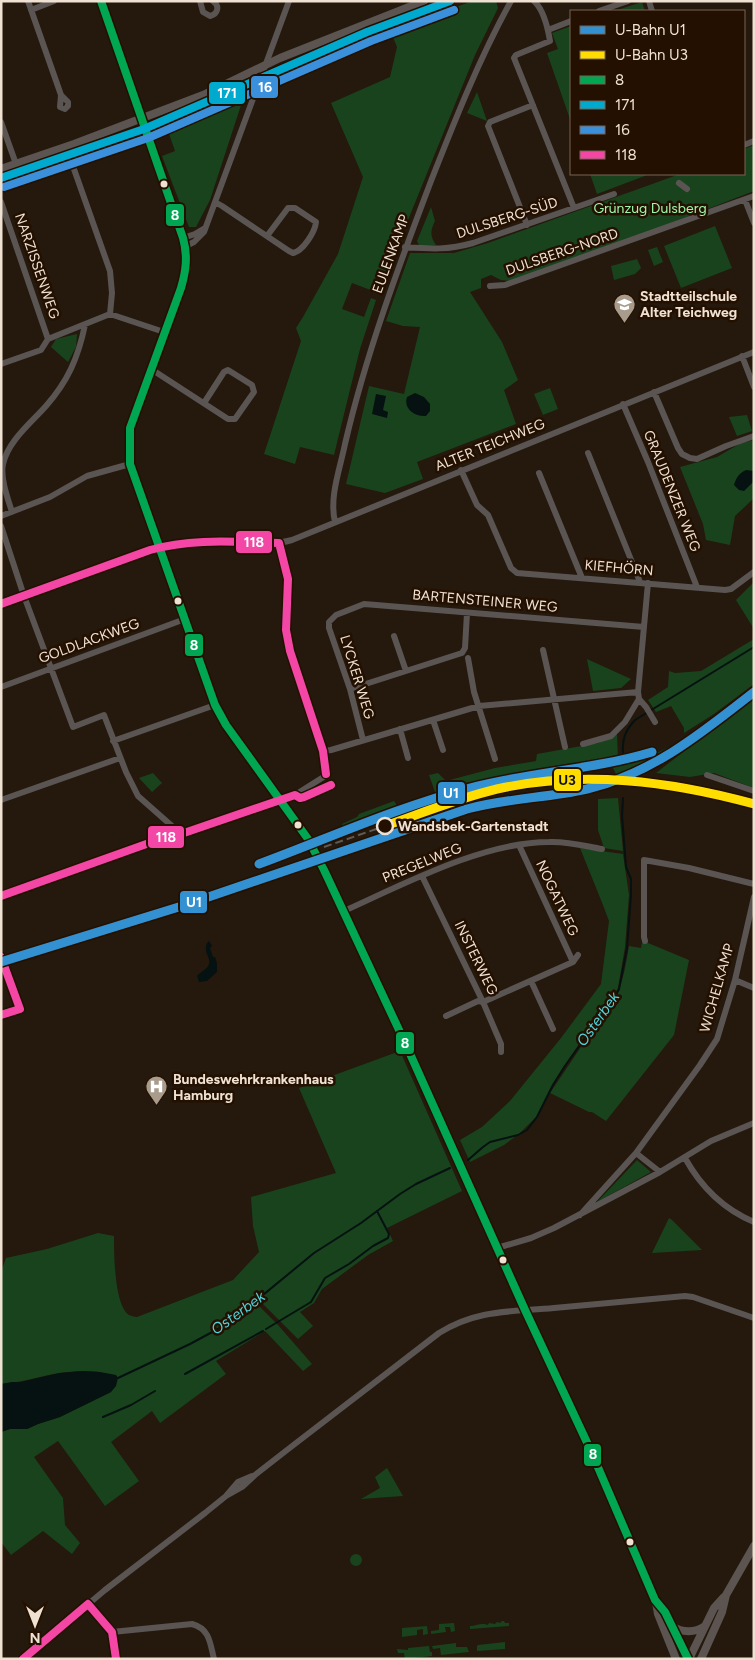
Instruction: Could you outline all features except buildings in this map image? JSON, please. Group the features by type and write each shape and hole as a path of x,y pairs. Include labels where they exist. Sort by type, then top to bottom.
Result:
{"main road":[{"path":"1,169 74,144 203,95 266,65 424,1"},
{"path":"1,178 144,129 366,32 450,1"},
{"path":"141,118 186,246 187,261 186,274 130,428 130,464 215,705 226,725 308,840 344,911 525,1310 595,1458 655,1600 658,1614 676,1659"},
{"path":"701,1659 722,1612 726,1596 754,1546"},
{"path":"689,1659 714,1608 726,1596"},
{"path":"655,1600 665,1612 689,1659"},
{"path":"672,1626 684,1631 698,1630 705,1626"}],"street":[{"path":"28,1 61,95"},
{"path":"31,10 54,1"},
{"path":"101,1 141,118"},
{"path":"200,1 203,12 210,16 214,15 218,10 213,1"},
{"path":"186,246 201,236 206,227 289,1"},
{"path":"534,1 548,30 550,41 516,55 514,58 574,208"},
{"path":"601,10 628,1"},
{"name":"EULENKAMP","path":"335,522 334,494 358,389 377,328 405,248 468,90 509,3"},
{"path":"548,30 570,21"},
{"path":"528,225 488,126 490,122 533,105"},
{"path":"1,122 16,164 13,174"},
{"path":"74,144 69,155 110,271 112,292 110,314"},
{"path":"679,183 687,189"},
{"name":"DULSBERG-SÜD","path":"405,248 437,250 474,243 614,194"},
{"name":"DULSBERG-NORD","path":"490,286 505,285 754,196"},
{"path":"745,200 754,223"},
{"name":"NARZISSENWEG","path":"1,202 48,339"},
{"path":"215,202 289,251 297,252 300,250 315,228 316,222 296,208 288,208 267,236"},
{"path":"183,238 195,234 206,227"},
{"path":"1,364 41,350 48,339 110,314 164,332"},
{"path":"12,512 4,487 2,465 10,447 47,405 75,363 85,325"},
{"name":"ALTER TEICHWEG","path":"1,604 168,544 201,541 278,543 292,540 754,352"},
{"path":"742,356 754,387"},
{"path":"151,369 228,419 235,419 254,392 252,385 228,370 224,372 204,403"},
{"path":"654,392 678,448 682,454 690,458 697,459 754,436"},
{"name":"GRAUDENZER WEG","path":"623,404 697,587"},
{"path":"588,453 644,583 644,628 638,692 639,699 650,712 655,722"},
{"path":"1,516 50,497 87,476 130,464"},
{"name":"KIEFHÖRN","path":"461,470 473,499 488,515 511,568 517,573 726,590 731,589 754,572"},
{"path":"539,473 582,578"},
{"path":"1,526 24,596 73,727 104,715 120,758 138,796 181,834"},
{"path":"1,896 166,837 181,834 295,795 317,782 326,774 324,751 290,651 286,630 288,579 278,543"},
{"name":"BARTENSTEINER WEG","path":"329,622 336,615 364,604 644,628"},
{"path":"350,690 462,653 465,648 467,613"},
{"name":"GOLDLACKWEG","path":"1,687 185,619"},
{"name":"LYCKER WEG","path":"329,622 329,628 350,690 363,740"},
{"path":"394,636 406,671"},
{"path":"543,650 565,747"},
{"path":"468,658 474,692 495,759"},
{"path":"324,751 479,706 638,692"},
{"path":"583,744 611,736 625,722 639,699"},
{"path":"113,741 215,705"},
{"path":"434,720 443,750"},
{"path":"400,729 408,758"},
{"path":"1,800 120,758"},
{"path":"707,775 754,791"},
{"name":"PREGELWEG","path":"344,911 466,858 519,845 551,842 577,844 602,849"},
{"name":"NOGATWEG","path":"519,845 573,962"},
{"path":"645,941 644,860 689,868 754,884"},
{"name":"INSTERWEG","path":"422,876 483,1002 501,1044 501,1052"},
{"name":"WICHELKAMP","path":"580,1215 636,1153 700,1065 716,1039 735,980 754,897"},
{"path":"446,1016 478,1001 483,1002 531,982 573,962 578,955"},
{"path":"1,956 20,1010 1,1016"},
{"path":"735,980 754,988"},
{"path":"531,982 553,1029"},
{"path":"497,1248 531,1238 580,1215 685,1158 710,1142 754,1123"},
{"path":"636,1153 660,1172"},
{"path":"685,1158 695,1177 715,1198 743,1218 754,1222"},
{"path":"23,1659 88,1604 226,1496 242,1487 379,1378 449,1326 485,1314 506,1310 684,1296 693,1297 754,1318"},
{"path":"88,1604 112,1632 116,1659"},
{"path":"112,1632 196,1625 204,1630 214,1659"}],"green space":[{"path":"440,1 332,43 395,15"},
{"path":"473,1 496,1 498,8 475,55 378,294 352,283 342,309 364,317 371,298 376,300 360,349 334,455 300,447 295,464 264,454 301,341 296,328 338,254 363,177 331,103 390,77 397,47 390,30"},
{"path":"642,2 645,10 617,10"},
{"path":"570,26 570,119 547,53 558,49 552,33"},
{"path":"477,92 478,95 487,121 467,113"},
{"path":"245,93 210,200 196,227 189,227 162,156 175,151 167,128"},
{"name":"Grünzug Dulsberg","path":"754,145 754,191 648,232 511,281 501,280 491,275 481,279 481,288 470,292 502,342 518,380 504,390 516,424 417,462 423,479 385,493 346,484 369,386 404,394 420,327 403,326 386,321 410,253 454,253 488,243 677,175 745,175 745,149"},
{"path":"590,175 647,175 597,194"},
{"path":"431,207 435,221 432,236 436,245 419,245 417,241"},
{"path":"715,226 732,268 681,288 664,246"},
{"path":"657,247 663,262 654,266 648,250"},
{"path":"637,259 641,268 635,274 614,280 611,266"},
{"path":"77,334 76,347 68,362 51,347 56,339"},
{"path":"550,388 558,409 543,415 534,394"},
{"path":"747,415 752,431 737,436 729,417"},
{"path":"754,440 754,498 735,516 730,545 706,540 703,524 680,467 717,457 741,443"},
{"path":"754,582 754,629 736,600"},
{"path":"754,639 754,684 714,714 684,733 684,728 671,706 656,712 648,700 668,687 669,671 675,673 701,671"},
{"path":"587,659 631,679 621,688 593,691"},
{"path":"754,697 754,788 714,773 690,777 656,773"},
{"path":"617,734 618,759 465,783 435,792 429,775 438,773 446,781 495,768 536,761 537,754 598,743"},
{"path":"689,738 666,755 617,776 612,766 652,755"},
{"path":"153,773 162,783 152,792 139,778"},
{"path":"618,798 623,851 604,848 598,830 598,799"},
{"path":"394,801 399,809 344,828 342,824 357,817 359,814"},
{"path":"580,848 623,854 629,895 625,947 618,988 608,1006 564,1066 536,1117 520,1133 504,1145 470,1162 460,1140 482,1127 510,1101 561,1038 601,984 609,921"},
{"path":"642,942 689,960 674,1035 606,1121 592,1112 550,1093 614,1001 622,981 629,946 641,948"},
{"path":"400,1051 462,1191 387,1228 393,1241 368,1255 322,1289 314,1303 300,1312 313,1326 298,1339 261,1302 258,1305 312,1364 303,1371 265,1331 216,1361 226,1374 160,1423 152,1411 111,1442 139,1481 105,1506 58,1441 34,1457 63,1498 65,1525 80,1543 72,1554 43,1531 11,1555 1,1542 1,1432 10,1429 27,1429 60,1417 111,1392 100,1372 65,1372 1,1384 1,1272 6,1258 47,1249 98,1233 114,1236 116,1278 120,1301 129,1315 136,1317 233,1280 259,1252 253,1226 251,1197 336,1173 299,1088"},
{"path":"637,1160 651,1172 597,1202"},
{"path":"669,1218 672,1220 702,1250 652,1253"},
{"path":"387,1468 403,1496 361,1499 380,1488 375,1477"},
{"path":"354,1554 358,1554 362,1560 358,1566 354,1566 350,1562 350,1558"},
{"path":"502,1621 509,1623 509,1626 470,1629 470,1626 495,1624"},
{"path":"454,1623 455,1631 451,1632 450,1627 445,1627 446,1632 431,1634 431,1631 439,1630 439,1624"},
{"path":"427,1626 428,1634 423,1635 423,1629 417,1630 417,1635 402,1637 402,1628"},
{"path":"505,1642 505,1649 477,1651 478,1645"},
{"path":"456,1643 456,1647 467,1647 469,1652 441,1655 440,1648 433,1649 432,1646"},
{"path":"429,1646 432,1656 405,1659 404,1653 398,1653 397,1649 408,1650 408,1648"}],"shaded area":[{"path":"415,393 424,397 430,404 430,411 426,416 414,414 408,409 407,397"},
{"path":"376,394 386,396 383,410 388,412 387,418 372,414"},
{"path":"746,470 754,471 754,481 744,491 739,490 734,485 735,482 740,474"},
{"path":"209,941 212,946 210,948 213,957 215,957 217,963 217,972 207,981 199,982 197,976 209,964 206,946"},
{"path":"83,1371 116,1375 118,1378 116,1386 111,1392 60,1417 27,1429 10,1429 1,1432 1,1384 21,1382 59,1373"}],"waterway":[{"name":"Osterbek","path":"623,753 625,735 635,720 754,647"},
{"name":"Osterbek","path":"468,1160 490,1142 518,1135 527,1130 537,1117 565,1066 592,1028 610,1007 619,989 627,948 631,895 631,879 626,867 622,816 623,798"},
{"name":"Osterbek","path":"118,1378 190,1344 229,1323 314,1253 361,1223 400,1194 450,1168"},
{"path":"266,1329 311,1302 325,1278 388,1238 389,1234 377,1211"},
{"path":"185,1374 263,1331"},
{"path":"103,1417 131,1405 155,1391"}],"railway":[{"path":"461,802 500,790 529,784"},
{"path":"324,847 385,826"}],"metro line":[{"name":"U1","path":"1,962 182,906 467,809 497,802 572,792 611,782 633,773 676,750 754,692"},
{"name":"U1","path":"259,864 390,814 470,788 515,778 607,763 652,752"},
{"name":"U3","path":"385,826 497,789 529,783 562,780 594,779 658,784 691,789 754,804"}],"transit line":[{"name":"8","path":"101,1 186,251 181,288 130,428 130,464 215,705 226,725 308,839 324,870 407,1047 525,1310 591,1451 655,1600 665,1612 688,1659"},
{"name":"171","path":"1,178 144,129 367,32 450,1"},
{"name":"16","path":"4,187 148,138 371,41 454,10"},
{"name":"118","path":"1,604 150,550 166,546 198,542 279,543 288,579 286,630 290,651 323,751 326,774"},
{"name":"118","path":"1,896 166,837 181,834 295,795 300,798 304,797 331,785"},
{"name":"118","path":"1,957 20,1009 1,1015"},
{"name":"118","path":"88,1604 112,1632 116,1659"},
{"name":"118","path":"23,1659 88,1604"}],"place":[{"name":"Stadtteilschule Alter Teichweg","path":"624,323"},
{"name":"Wandsbek-Gartenstadt","path":"385,826"},
{"name":"Bundeswehrkrankenhaus Hamburg","path":"157,1106"}]}
